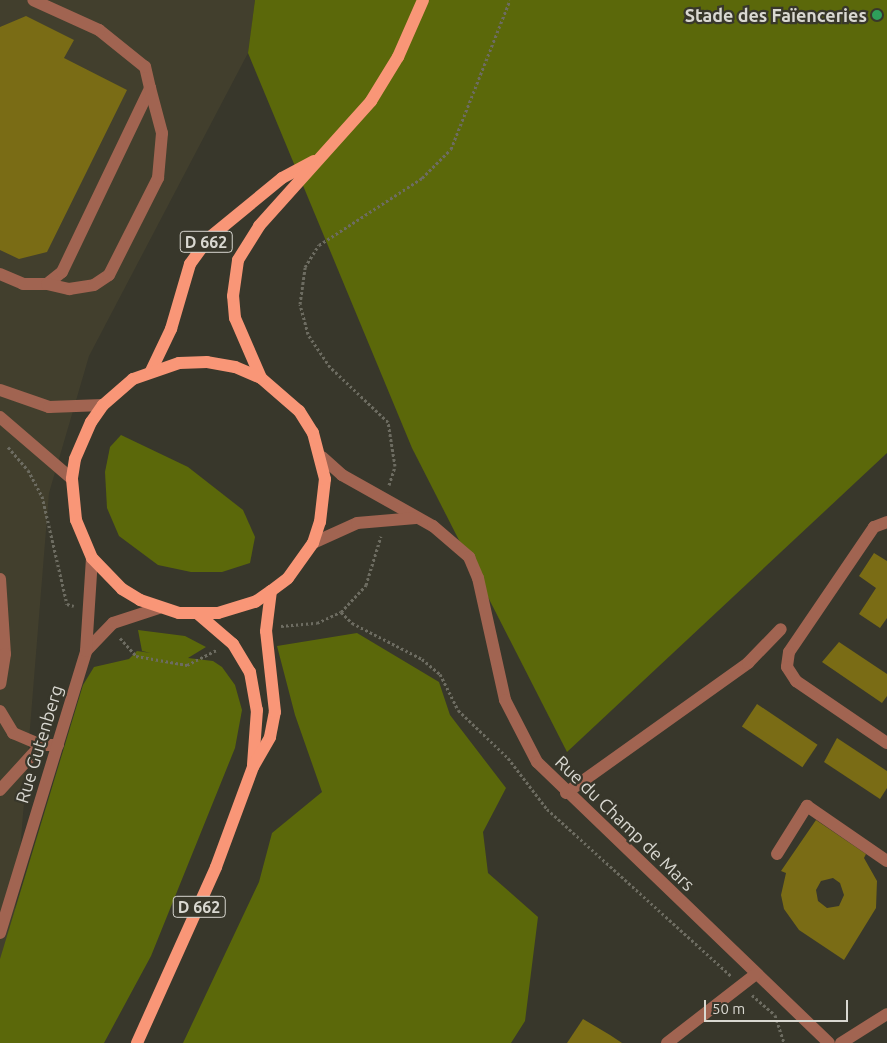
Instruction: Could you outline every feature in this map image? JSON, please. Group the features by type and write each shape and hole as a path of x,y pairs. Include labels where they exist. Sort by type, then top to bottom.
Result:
{"main road":[{"name":"D 662","path":"261,378 235,318 233,296 238,260 259,226 294,191 318,158 371,101 398,57 423,0"},
{"name":"D 662","path":"151,371 171,329 190,264 209,238 282,178 318,158"},
{"path":"207,362 235,367 261,378 300,411 322,457 325,501 313,543 292,572 271,591 237,609 198,614 159,608 122,588 92,558 76,520 72,479 82,440 103,405 117,391 151,371 179,363 207,362"},
{"name":"D 662","path":"137,1043 216,867 253,767 270,737 275,712 266,631 271,591"},
{"name":"D 662","path":"198,614 233,644 250,672 257,710 253,767"}],"street":[{"path":"0,274 23,284 47,284 69,289 94,285 109,275 158,178 162,134 145,67 99,30 33,0"},
{"path":"47,284 62,272 150,88"},
{"path":"0,390 49,406 103,405"},
{"path":"0,417 72,479"},
{"name":"Rue du Champ de Mars","path":"322,457 342,475 386,498 453,539 469,557 478,578 505,700 537,762 566,793 829,1043"},
{"name":"Rue du Champ de Mars","path":"313,543 357,523 384,518 416,518"},
{"path":"887,522 874,527 789,652 787,667 796,682 887,743"},
{"name":"Rue Gutenberg","path":"0,933 86,652 92,558"},
{"path":"0,578 5,654 0,684"},
{"name":"Rue Gutenberg","path":"86,652 113,623 159,608"},
{"path":"566,793 748,663 781,629"},
{"path":"0,711 13,733 41,745 58,745"},
{"path":"0,790 41,745"},
{"path":"777,854 806,806 887,861"},
{"path":"668,1043 739,984 756,974"},
{"path":"841,1043 887,1014"}],"path":[{"path":"386,498 395,466 388,422 330,367 308,334 300,304 304,268 319,245 422,178 451,149 510,0"},
{"path":"384,518 380,543 366,585 341,612 352,623 422,659 440,674 458,710 508,758 546,809 775,1015 784,1043"},
{"path":"274,628 277,620"}],"shaded area":[{"path":"0,0 255,0 248,53 89,356 49,493 7,1012 0,1030"}],"green space":[{"path":"255,0 887,0 887,453 567,752 412,448 248,53"},
{"path":"121,435 188,467 243,510 255,537 250,563 222,572 191,572 158,565 119,536 107,508 105,472 110,447"},
{"path":"138,630 185,636 206,647 188,658 213,661 222,667 235,685 242,710 235,748 151,956 104,1043 0,1043 0,959 83,685 94,667 129,659 137,651 151,653 142,651"},
{"path":"357,633 439,682 450,715 506,788 483,832 488,873 538,917 525,1021 511,1043 183,1043 259,882 272,833 322,792 295,715 277,646"}],"building":[{"path":"26,16 74,40 64,58 127,90 47,252 19,259 0,250 0,27"},
{"path":"874,553 887,561 887,618 880,628 859,614 876,588 859,576"},
{"path":"839,642 887,674 887,696 882,703 822,662"},
{"path":"757,704 818,745 802,767 742,726"},
{"path":"837,738 887,771 887,788 880,799 824,762"},
{"path":"816,820 866,854 864,858 877,881 876,908 844,960 799,930 784,909 781,895 786,873 781,871","holes":["833,878 840,883 844,895 839,906 827,908 818,901 816,890 821,881"]},
{"path":"583,1019 610,1035 622,1043 567,1043"}],"place":[{"name":"Stade des Faïenceries","path":"877,15"}]}
